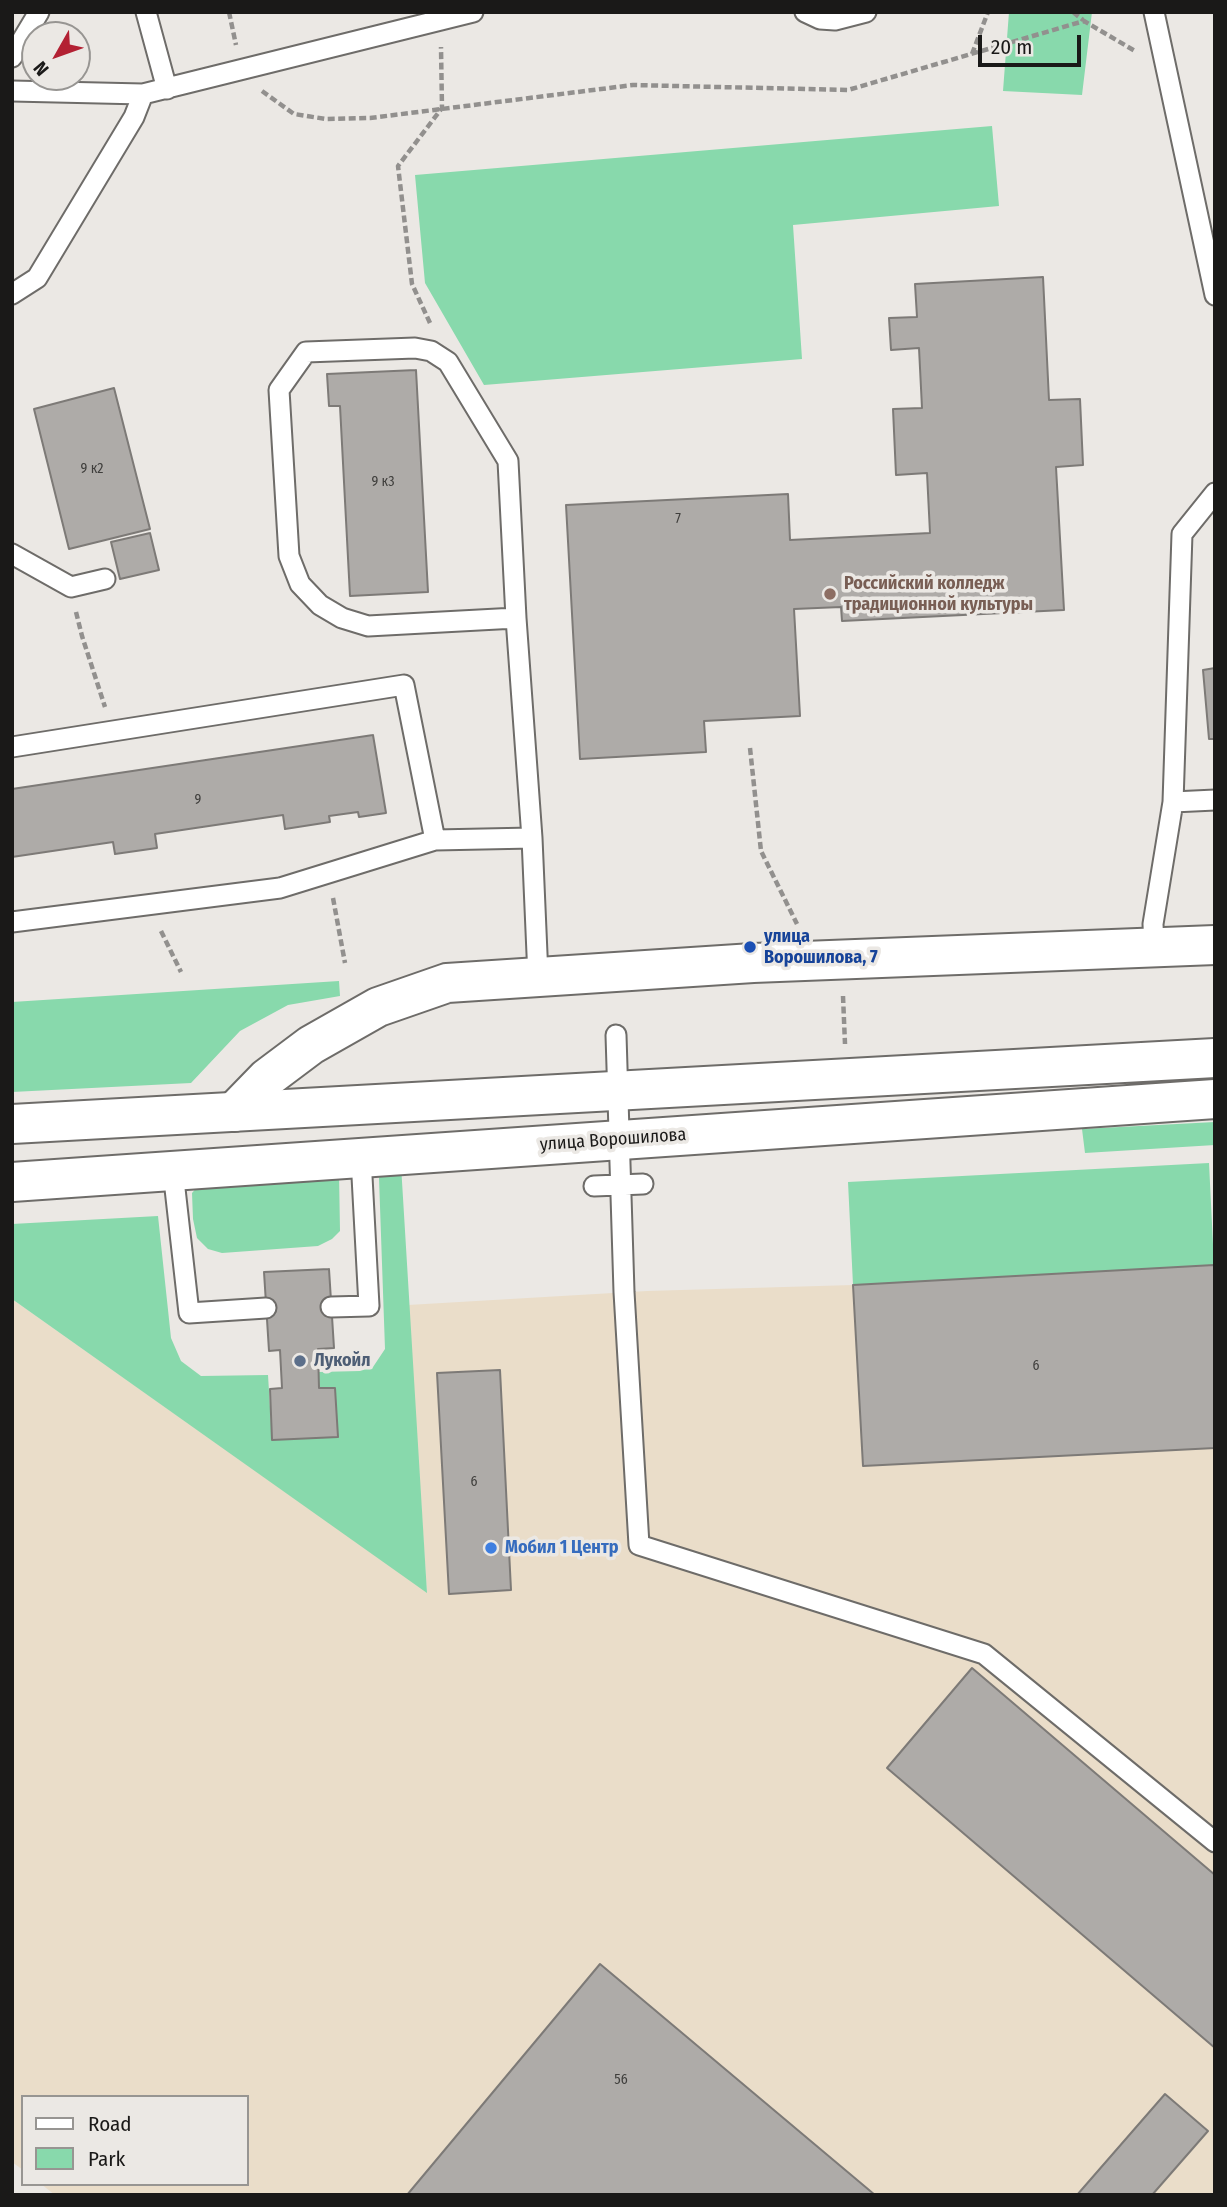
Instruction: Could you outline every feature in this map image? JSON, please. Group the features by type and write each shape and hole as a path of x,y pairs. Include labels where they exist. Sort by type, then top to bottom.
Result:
{"street":[{"path":"234,1112 267,1078 311,1045 378,1007 447,983 753,963 1215,945"},
{"path":"12,1124 1215,1058"},
{"name":"улица Ворошилова","path":"12,1182 1215,1099"}],"lane":[{"path":"12,57 39,12"},
{"path":"146,12 167,89"},
{"path":"12,91 143,94 473,12"},
{"path":"805,12 820,19 835,20 866,12"},
{"path":"1154,12 1215,295"},
{"path":"12,294 37,278 134,117 143,94"},
{"path":"516,618 368,626 342,618 320,605 300,584 289,556 279,390 306,352 415,348 431,351 448,362 508,461 538,977"},
{"path":"1154,947 1153,924 1173,802 1182,534 1215,493"},
{"path":"12,554 71,587 105,579"},
{"path":"12,747 404,685 435,840"},
{"path":"1173,802 1215,800"},
{"path":"12,922 280,888 435,840 532,838"},
{"path":"616,1035 625,1292 639,1545 984,1654 1215,1842"},
{"path":"331,1307 369,1306 361,1158"},
{"path":"173,1171 189,1313 267,1308"},
{"path":"594,1186 642,1184"}],"path":[{"path":"972,54 988,12"},
{"path":"1073,12 1168,71"},
{"path":"441,21 442,108 398,166 412,284 448,362"},
{"path":"242,70 266,95 294,114 326,120 370,118 633,85 848,90 1084,21"},
{"path":"71,587 82,636 114,731"},
{"path":"750,748 761,851 800,929"},
{"path":"328,873 345,963"},
{"path":"148,905 181,972"},
{"path":"842,995 845,1049"}],"shaded area":[{"path":"1215,1265 1215,2195 55,2195 44,2186 248,2186 248,2095 21,2095 21,2169 12,2162 12,1299 427,1592 408,1305 647,1291 853,1285"}],"green space":[{"path":"1009,12 1092,12 1082,95 1003,91"},
{"path":"992,126 999,206 793,225 802,359 484,385 425,283 415,175"},
{"path":"339,981 340,996 288,1005 240,1031 191,1083 12,1092 12,1002"},
{"path":"1215,1122 1215,1145 1085,1153 1082,1129"},
{"path":"1209,1163 1214,1265 853,1285 848,1182"},
{"path":"401,1165 427,1593 12,1299 12,1224 158,1216 171,1338 181,1361 201,1376 268,1375 272,1440 337,1437 335,1388 319,1388 319,1372 360,1371 373,1367 385,1349 379,1178 383,1169"},
{"path":"339,1173 340,1231 332,1239 318,1246 222,1253 208,1249 197,1238 192,1193 201,1183"}],"building":[{"path":"1043,277 1049,400 1080,399 1083,465 1056,467 1064,610 842,621 841,607 794,609 800,716 704,721 706,752 580,759 566,505 788,494 790,540 930,533 927,473 896,475 893,409 922,408 919,348 891,350 889,318 917,317 915,284"},
{"path":"416,370 428,592 350,596 340,406 329,406 327,374"},
{"path":"114,388 150,529 69,549 34,409"},
{"path":"150,533 159,570 120,579 111,542"},
{"path":"1215,668 1215,739 1209,739 1203,670"},
{"path":"373,735 386,813 359,817 358,812 329,816 330,822 285,829 283,815 155,834 157,848 115,854 113,842 12,857 12,789"},
{"path":"1214,1265 1215,1448 863,1466 853,1285"},
{"name":"Лукойл","path":"329,1269 334,1348 318,1349 319,1388 335,1388 338,1437 272,1440 270,1389 282,1388 280,1350 269,1351 264,1272"},
{"path":"500,1370 511,1590 449,1594 437,1373"},
{"path":"972,1668 1215,1875 1215,2048 887,1768"},
{"path":"600,1964 875,2195 407,2195"},
{"path":"1165,2094 1208,2131 1152,2195 1077,2195"}],"place":[{"name":"Российский колледж традиционной культуры","path":"830,594"},
{"name":"улица Ворошилова, 7","path":"750,947"},
{"name":"Лукойл","path":"300,1361"},
{"name":"Мобил 1 Центр","path":"491,1548"}]}
